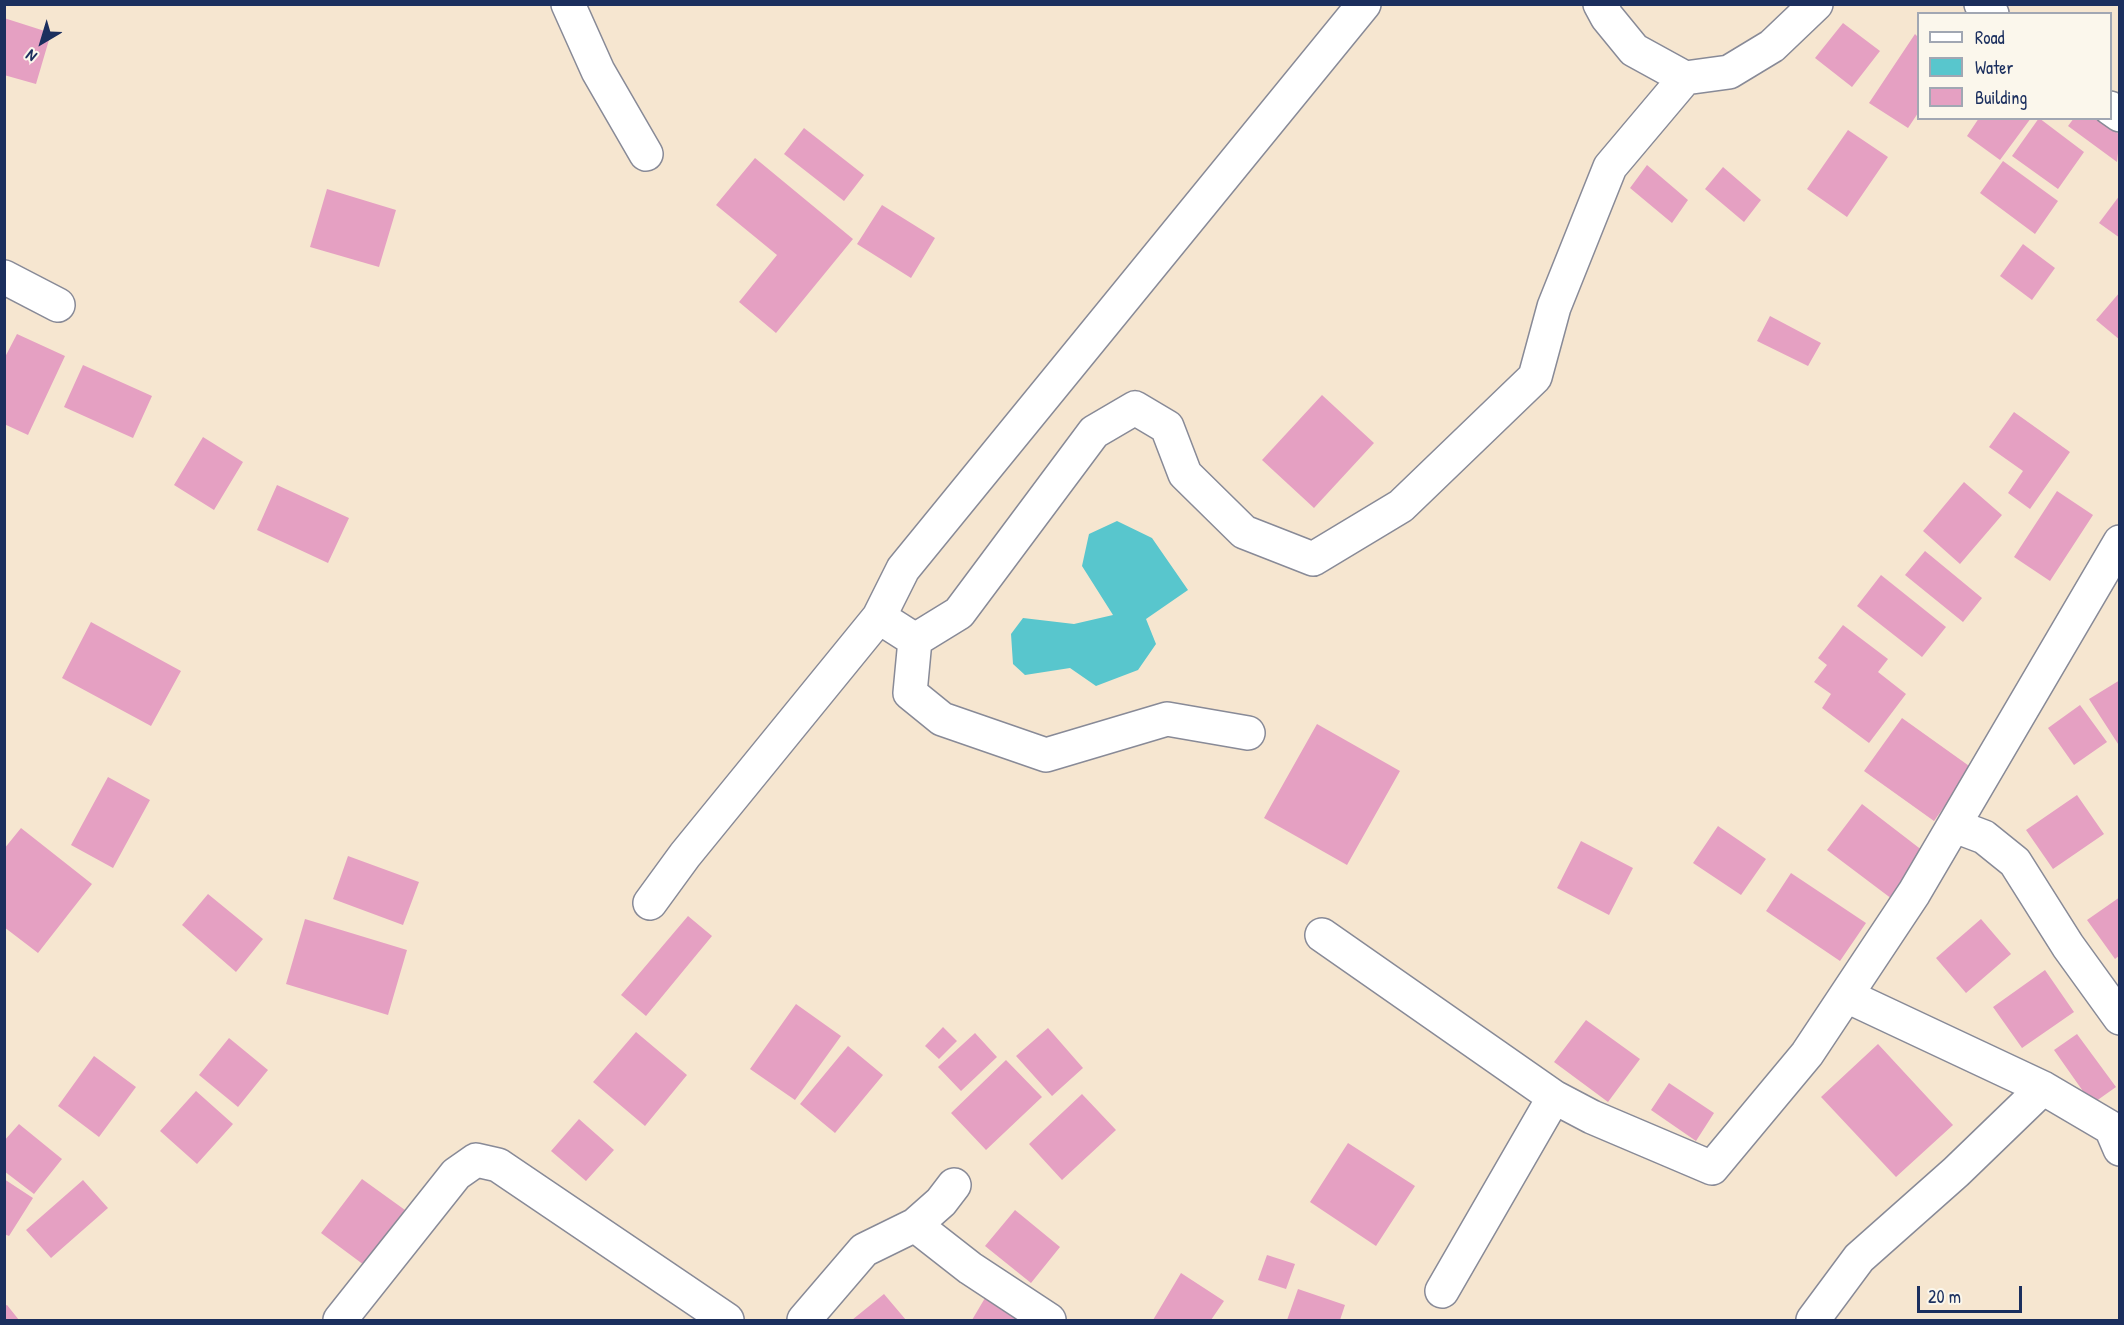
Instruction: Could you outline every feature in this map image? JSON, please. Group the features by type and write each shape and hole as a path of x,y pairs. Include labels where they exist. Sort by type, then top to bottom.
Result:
{"street":[{"path":"568,4 598,71 646,154"},
{"path":"650,903 685,855 879,617 903,569 1364,4"},
{"path":"1600,4 1607,17 1634,50 1685,78 1729,72 1772,46 1816,4"},
{"path":"915,640 959,613 1094,432 1135,408 1167,427 1185,474 1244,532 1313,559 1401,506 1535,377 1554,307 1610,167 1685,78"},
{"path":"4,277 58,305"},
{"path":"1322,935 1554,1097 1592,1117 1712,1167 1808,1054 1847,996 1955,826 2114,566"},
{"path":"879,617 915,640"},
{"path":"915,640 910,693 942,719 1046,755 1167,719 1248,732"},
{"path":"1955,826 1984,837 2015,862 2068,946 2120,1018"},
{"path":"1847,996 2043,1088 2111,1128 2120,1149"},
{"path":"1813,1320 1859,1258 1956,1172 2043,1088"},
{"path":"1442,1291 1554,1097"},
{"path":"340,1320 456,1174 476,1160 498,1165 727,1320"},
{"path":"804,1320 864,1250 915,1225 941,1202 954,1185"},
{"path":"915,1225 970,1268 1049,1320"}],"water":[{"path":"1117,521 1152,538 1188,590 1146,619 1156,644 1138,670 1096,686 1070,668 1025,675 1013,664 1011,634 1023,618 1074,624 1113,615 1082,566 1089,534"}],"building":[{"path":"4,18 51,33 36,84 4,75"},
{"path":"1843,23 1880,51 1852,87 1815,58"},
{"path":"1915,34 1917,36 1917,114 1908,128 1869,103"},
{"path":"1978,120 2030,120 2000,160 1967,136"},
{"path":"2038,120 2042,120 2084,152 2058,189 2012,156"},
{"path":"2072,120 2100,120 2120,135 2117,162 2068,126"},
{"path":"804,128 864,175 844,201 784,154"},
{"path":"1848,130 1888,157 1847,217 1807,189"},
{"path":"755,158 853,239 776,333 739,302 777,255 716,205"},
{"path":"2003,161 2058,201 2035,234 1980,193"},
{"path":"1647,165 1688,200 1672,223 1630,188"},
{"path":"1723,167 1761,200 1744,222 1705,189"},
{"path":"327,189 396,210 379,267 310,247"},
{"path":"2120,195 2120,238 2099,223"},
{"path":"882,205 935,238 911,278 857,244"},
{"path":"2023,244 2055,268 2032,300 2000,276"},
{"path":"2120,292 2120,340 2096,320"},
{"path":"1770,316 1821,343 1808,366 1757,341"},
{"path":"17,334 65,356 28,435 4,424 4,359"},
{"path":"83,365 152,396 133,438 64,407"},
{"path":"1322,395 1374,443 1314,508 1262,460"},
{"path":"2014,412 2070,452 2030,509 2008,493 2023,471 1989,447"},
{"path":"203,437 243,462 214,510 174,485"},
{"path":"1964,482 2002,515 1960,564 1923,531"},
{"path":"277,485 349,518 328,563 257,530"},
{"path":"2057,491 2093,515 2050,581 2014,557"},
{"path":"1925,551 1982,598 1963,622 1905,575"},
{"path":"1881,575 1946,627 1922,657 1857,606"},
{"path":"91,622 181,671 151,726 62,678"},
{"path":"1843,625 1888,659 1878,672 1906,694 1869,743 1822,708 1831,694 1814,682 1827,665 1818,658"},
{"path":"2120,680 2120,747 2089,699"},
{"path":"2080,705 2107,742 2074,765 2048,728"},
{"path":"1902,718 1972,768 1934,821 1864,771"},
{"path":"1317,724 1400,771 1347,865 1264,818"},
{"path":"108,777 150,800 113,868 71,845"},
{"path":"2077,795 2104,834 2053,869 2026,830"},
{"path":"1862,804 1927,854 1892,899 1827,850"},
{"path":"1718,826 1766,859 1741,895 1693,863"},
{"path":"21,828 92,884 38,953 4,927 4,849"},
{"path":"1581,841 1633,868 1609,915 1557,888"},
{"path":"348,856 419,882 403,925 333,899"},
{"path":"1791,873 1866,923 1840,961 1766,911"},
{"path":"208,894 263,939 236,972 182,925"},
{"path":"2120,897 2120,955 2115,959 2087,920"},
{"path":"688,916 712,936 646,1016 621,995"},
{"path":"305,919 407,950 388,1015 286,984"},
{"path":"1981,919 2011,954 1966,993 1936,958"},
{"path":"2045,970 2074,1012 2022,1048 1993,1007"},
{"path":"796,1004 841,1036 795,1100 750,1069"},
{"path":"1586,1020 1640,1059 1608,1102 1554,1062"},
{"path":"943,1027 957,1041 939,1059 925,1046"},
{"path":"1048,1028 1083,1068 1052,1096 1016,1056"},
{"path":"636,1032 687,1075 645,1126 593,1082"},
{"path":"975,1033 997,1057 961,1091 938,1067"},
{"path":"2077,1034 2116,1087 2092,1104 2054,1050"},
{"path":"229,1038 268,1070 238,1107 199,1075"},
{"path":"1878,1044 1953,1125 1896,1177 1821,1097"},
{"path":"848,1046 883,1075 835,1133 800,1104"},
{"path":"94,1056 136,1087 99,1137 58,1106"},
{"path":"1006,1060 1042,1097 986,1150 951,1113"},
{"path":"1669,1083 1714,1113 1696,1141 1651,1110"},
{"path":"196,1091 233,1124 197,1164 160,1131"},
{"path":"1082,1094 1116,1130 1062,1180 1029,1144"},
{"path":"579,1119 614,1150 586,1181 551,1151"},
{"path":"19,1124 62,1159 34,1194 4,1171 4,1141"},
{"path":"1348,1143 1415,1186 1376,1246 1310,1202"},
{"path":"4,1179 33,1198 9,1236 4,1234"},
{"path":"362,1179 405,1210 364,1265 321,1233"},
{"path":"83,1180 108,1208 51,1258 26,1230"},
{"path":"1015,1210 1060,1247 1031,1283 985,1246"},
{"path":"1267,1255 1295,1264 1286,1289 1258,1280"},
{"path":"1181,1273 1224,1301 1211,1320 1153,1320"},
{"path":"1298,1289 1345,1305 1340,1320 1287,1320"},
{"path":"884,1294 906,1320 852,1320"},
{"path":"985,1298 1022,1320 972,1320"},
{"path":"7,1305 19,1320 4,1320 4,1306"}]}
